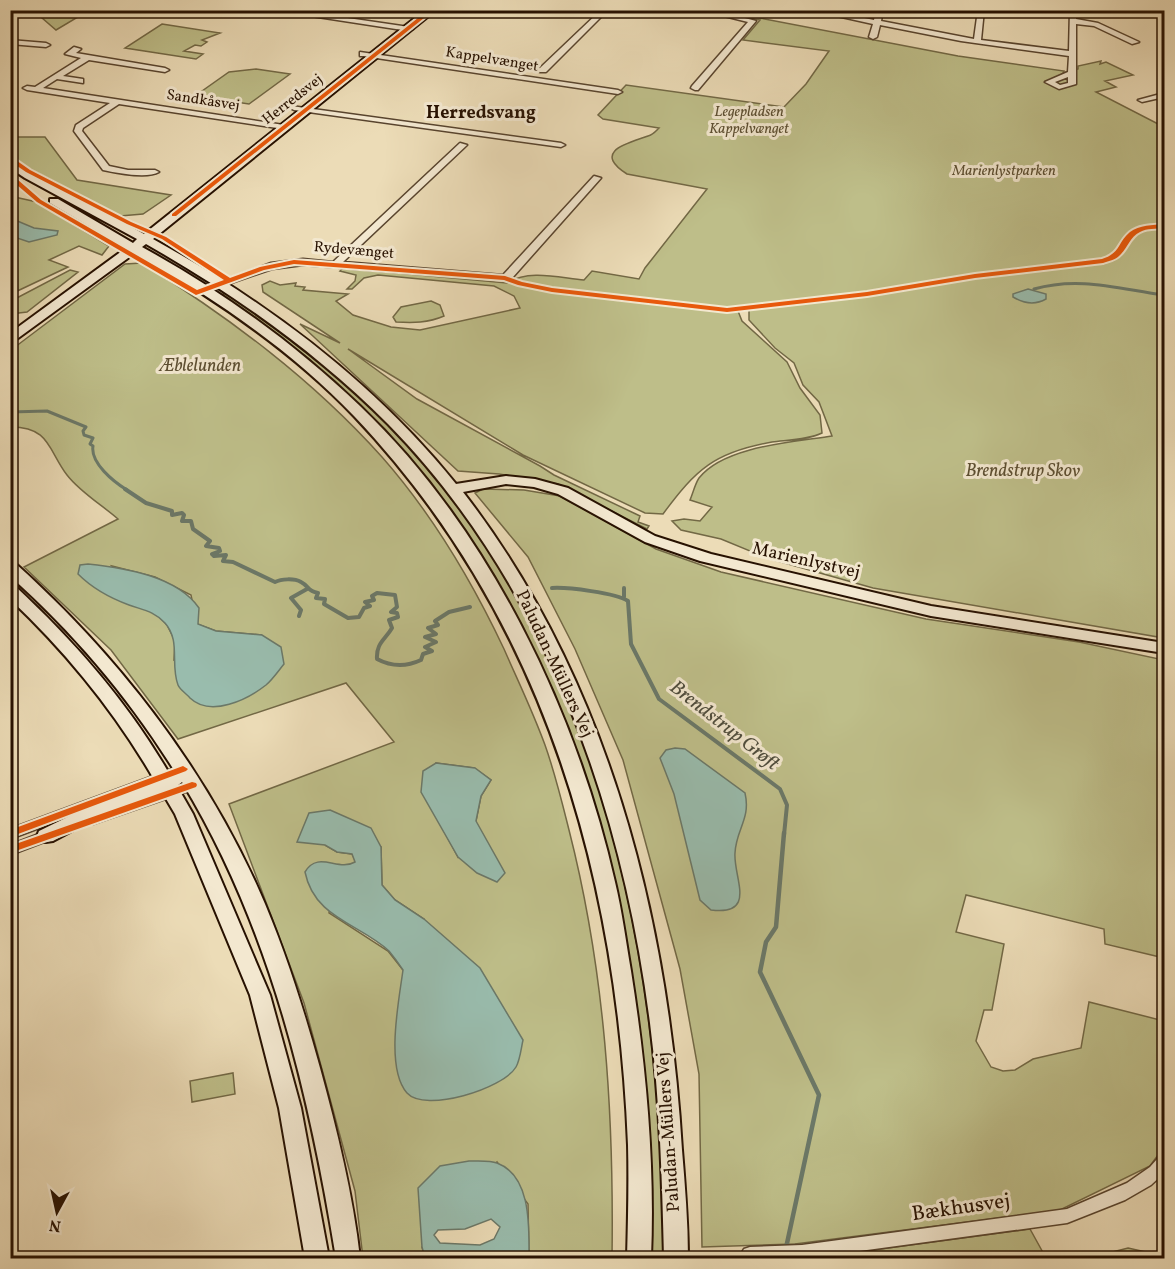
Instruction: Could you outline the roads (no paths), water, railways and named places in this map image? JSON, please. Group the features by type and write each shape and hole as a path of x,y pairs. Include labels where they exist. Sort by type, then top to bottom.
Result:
{"street":[{"path":"275,10 403,28"},
{"name":"Herredsvej","path":"403,28 419,10"},
{"name":"Herredsvej","path":"134,242 278,126 306,109 403,28 432,10"},
{"path":"543,70 605,10"},
{"path":"694,88 753,21 703,10"},
{"path":"813,10 977,41 1072,54"},
{"path":"873,37 880,10"},
{"path":"977,41 981,10"},
{"path":"1072,73 1073,10"},
{"path":"1160,10 1164,12"},
{"path":"10,14 15,11"},
{"path":"1073,21 1096,24 1135,42"},
{"path":"10,42 46,45"},
{"name":"Sandkåsvej","path":"77,49 69,54 165,70"},
{"name":"Herredsvej","path":"278,126 294,108 369,55"},
{"name":"Kappelvænget","path":"369,55 618,92"},
{"path":"37,89 88,57"},
{"path":"56,77 80,81"},
{"name":"Sandkåsvej","path":"27,88 278,126"},
{"path":"1142,100 1164,95"},
{"path":"117,102 79,127 78,131 107,168 128,172 155,172"},
{"path":"294,108 561,145"},
{"name":"Rydevænget","path":"336,264 463,145"},
{"name":"Paludan-Müllers Vej","path":"10,163 134,242 274,319 352,383 389,418 452,489 519,586 542,628 568,687 614,809 634,878 660,1019 673,1166 676,1258"},
{"name":"Paludan-Müllers Vej","path":"10,172 74,214 134,242"},
{"name":"Rydevænget","path":"213,286 262,268 285,263 313,262 505,278 597,178"},
{"path":"10,330 134,242"},
{"path":"10,340 134,242"},
{"name":"Paludan-Müllers Vej","path":"213,286 333,387 398,454 460,535 496,590 536,671 566,746 605,881 628,1020 634,1083 640,1167 639,1258"},
{"name":"Marienlystvej","path":"452,489 506,480 535,483 574,497 650,539 706,558 932,610 1164,648"},
{"path":"10,567 76,629 111,669 171,749 184,814 260,995 290,1108 317,1258"},
{"path":"10,590 43,621 109,696 137,722 176,781 227,846 248,889 298,1027 329,1151 348,1258"},
{"path":"10,834 125,791 176,781"},
{"path":"10,849 46,836 89,814 176,781"},
{"path":"10,841 64,815"},
{"name":"Bækhusvej","path":"750,1254 802,1252 1068,1216 1101,1204 1157,1173 1164,1163"}],"waterway":[{"path":"1034,289 1051,285 1083,284 1164,295"},
{"path":"10,412 47,411 86,427 83,431 84,435 93,438 90,444 93,446 95,459 110,477 127,490"},
{"path":"125,489 146,503 172,511 172,515 182,513 184,515 182,521 191,521 193,529 210,541 206,546 219,548 220,551 212,554 214,556 226,555 223,561 233,562 275,582 288,579 301,582 318,593 316,598 325,599 324,604 348,618 359,617 364,608 370,606 365,602 374,600 372,596 377,593 395,595 397,607 391,612 397,613 398,617 389,620 392,628 379,645 377,654 377,659 388,664 404,665 421,660 423,654 432,651 425,647 436,642 425,637 436,634 428,628 438,625 435,621 449,612 470,607"},
{"name":"Brendstrup Grøft","path":"552,588 591,591 613,595 628,601 631,644 659,699 780,789 787,805 784,835"},
{"path":"624,588 624,597"},
{"path":"299,616 301,610 291,598 307,589"},
{"name":"Brendstrup Grøft","path":"784,833 776,927 766,942 760,972 819,1095 786,1248"}],"district":[{"name":"Herredsvang","path":"481,113"}],"park label":[{"name":"Legepladsen Kappelvænget","path":"749,120"},
{"name":"Marienlystparken","path":"1004,171"},
{"name":"Æblelunden","path":"200,366"},
{"name":"Brendstrup Skov","path":"1023,471"}]}
